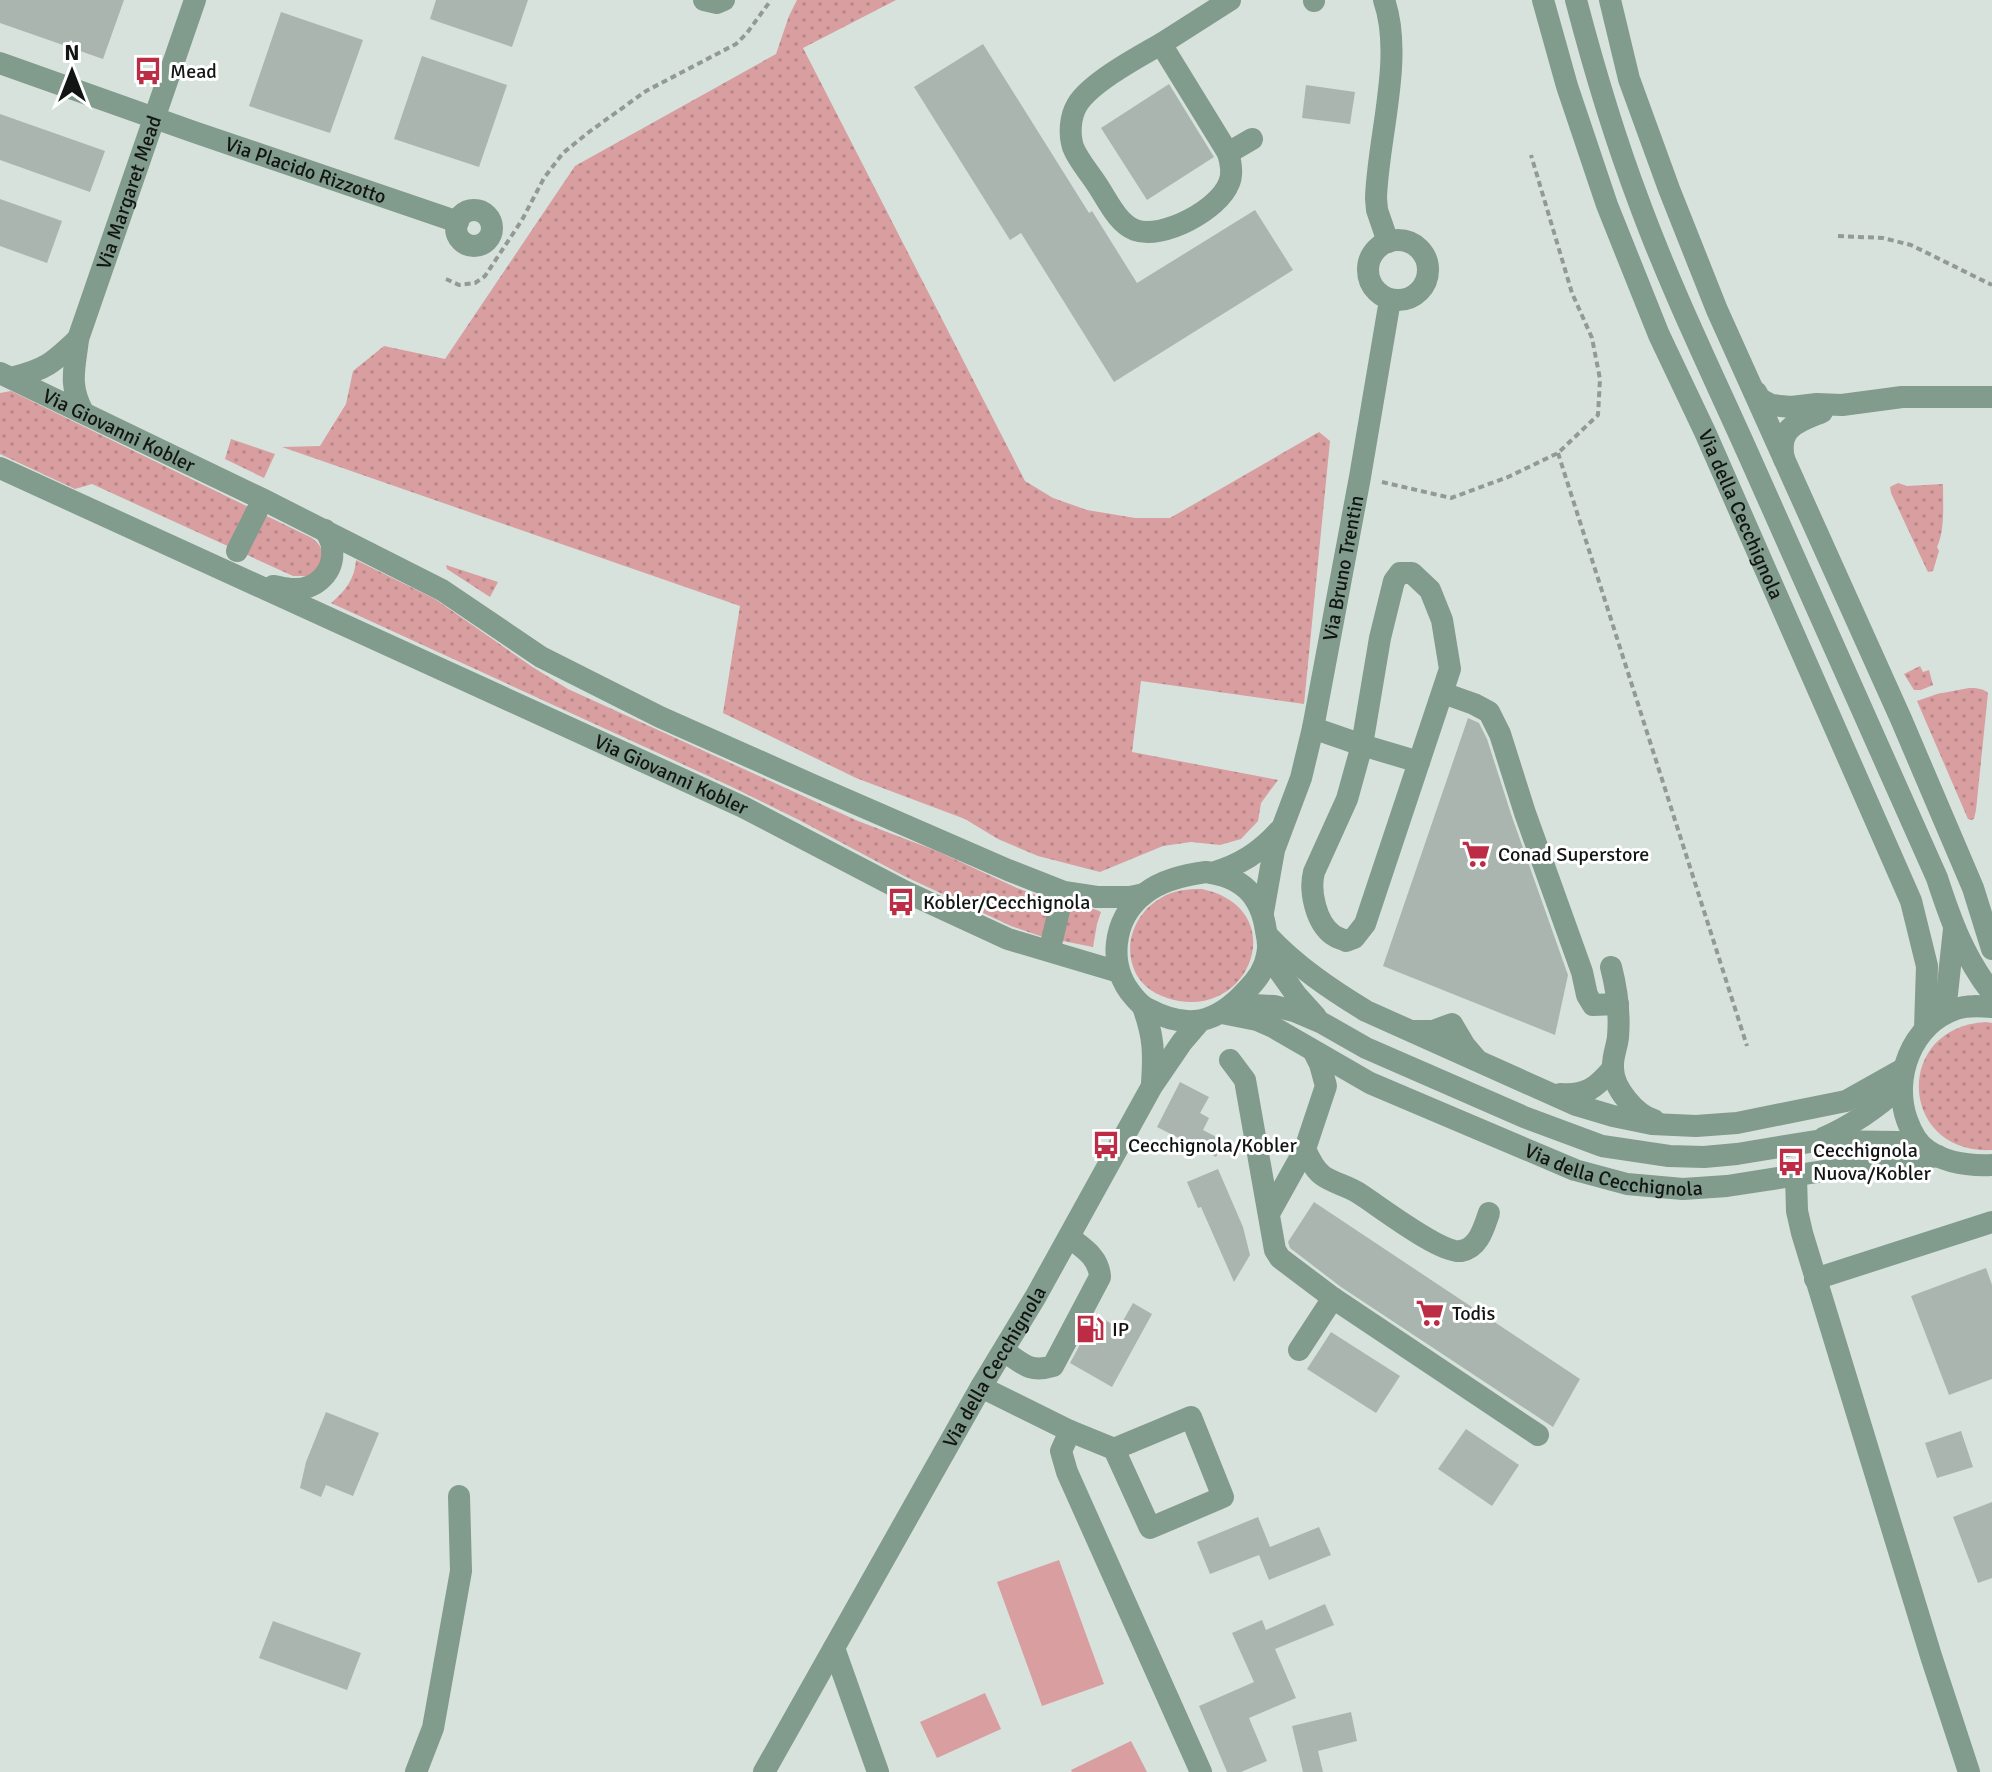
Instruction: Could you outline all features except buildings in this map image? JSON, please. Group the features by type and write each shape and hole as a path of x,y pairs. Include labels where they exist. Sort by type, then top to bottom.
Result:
{"street":[{"name":"Via Margaret Mead","path":"83,412 73,386 78,339 195,0"},
{"path":"704,0 717,3 724,0"},
{"path":"1161,44 1228,153 1231,177 1228,187 1197,215 1183,223 1145,232 1121,220 1075,151 1071,123 1075,108 1101,82 1230,0"},
{"name":"Via della Cecchignola","path":"1543,0 1567,86 1607,205 1659,335 1705,432 1911,901 1927,966 1931,1024"},
{"name":"Via della Cecchignola","path":"1576,0 1596,76 1639,204 1688,322 1937,878 1954,928 1976,972 1992,993"},
{"path":"1610,0 1629,79 1717,310 1901,719 1967,874 1992,949"},
{"path":"1388,242 1377,210 1377,187 1392,47 1391,7"},
{"name":"Via Placido Rizzotto","path":"0,63 458,222"},
{"path":"1228,153 1252,139"},
{"path":"1400,240 1413,243 1428,263 1424,287 1415,296 1403,301 1390,300 1379,294 1371,284 1368,272 1370,259 1377,248 1388,242 1400,240"},
{"name":"Via Bruno Trentin","path":"1263,912 1269,871 1280,830 1297,793 1313,728 1390,300"},
{"path":"5,375 33,373 55,361 78,339"},
{"name":"Via Giovanni Kobler","path":"5,375 442,590 541,657 660,717 1064,892 1097,897 1144,894"},
{"path":"1751,384 1760,399 1771,405 1791,407 1842,405 1902,397 1992,397"},
{"path":"1784,460 1781,447 1784,436 1796,422 1842,405"},
{"name":"Via Giovanni Kobler","path":"0,468 232,561 743,807 904,891 1008,939 1119,972"},
{"path":"232,561 257,511"},
{"name":"Via Giovanni Kobler","path":"232,561 272,586 296,590 315,586 331,565 333,547 325,530"},
{"path":"1400,573 1412,573 1430,590 1442,620 1450,669 1443,693 1365,924 1354,938 1346,941 1325,927 1312,882 1347,799 1362,745 1380,638 1394,581 1400,573"},
{"path":"1443,693 1489,712 1500,734 1582,972 1587,995 1593,1005 1618,1004"},
{"path":"1313,728 1419,762"},
{"name":"Via Bruno Trentin","path":"1212,873 1249,858 1280,830"},
{"path":"1212,873 1233,879 1247,889 1263,912 1267,945 1258,978 1228,1008 1200,1021 1171,1019 1143,1007 1127,989 1119,972 1116,948 1119,931 1129,910 1144,894 1189,874 1212,873"},
{"path":"1052,940 1061,902"},
{"name":"Via della Cecchignola","path":"1931,1024 1947,994 1954,928"},
{"path":"1267,945 1366,1011 1409,1031 1433,1031 1452,1024 1481,1064 1576,1105 1613,1116 1652,1124 1696,1126 1737,1123 1846,1101 1902,1077"},
{"name":"Via della Cecchignola","path":"1267,945 1297,996 1322,1023"},
{"path":"1611,967 1618,1004 1618,1038 1613,1068 1620,1091 1649,1119 1675,1125"},
{"path":"1992,1007 1975,1005 1957,1008 1931,1024 1909,1053 1902,1077 1903,1110 1911,1130 1932,1153 1956,1163 1992,1165"},
{"name":"Via della Cecchignola","path":"1228,1008 1274,1006 1294,1011 1366,1048 1524,1117 1602,1146 1669,1156 1704,1157 1816,1141 1898,1142 1932,1153"},
{"name":"Via della Cecchignola","path":"1143,1007 1152,1030 1152,1086"},
{"name":"Via della Cecchignola","path":"1228,1008 1273,1027 1370,1083 1575,1170 1627,1184 1707,1188 1932,1153"},
{"name":"Via della Cecchignola","path":"764,1772 1152,1086 1200,1021"},
{"path":"1270,1212 1305,1149 1326,1086 1314,1052"},
{"path":"1230,1060 1245,1080 1275,1250 1280,1258 1333,1298 1538,1435"},
{"path":"1549,1093 1585,1093 1613,1068"},
{"name":"Via della Cecchignola","path":"1816,1141 1843,1130 1875,1110 1902,1077"},
{"path":"1326,1086 1354,1080 1370,1083"},
{"path":"1305,1149 1322,1175 1358,1192 1413,1229 1451,1249 1462,1251 1476,1243 1489,1213"},
{"path":"1796,1176 1797,1211 1815,1279 1969,1772"},
{"path":"1815,1279 1992,1222"},
{"path":"1004,1351 1029,1368 1053,1366 1100,1277 1100,1265 1069,1237"},
{"path":"1299,1350 1333,1298"},
{"path":"981,1387 1114,1449 1150,1528 1223,1497 1191,1417 1114,1449"},
{"path":"1070,1431 1061,1451 1067,1472 1201,1772"},
{"path":"416,1772 433,1728 461,1571 459,1496"},
{"path":"834,1648 878,1772"}],"path":[{"path":"446,279 459,285 475,283 485,276 522,220 544,178 563,153 646,91 736,44 771,0"},
{"path":"1360,477 1451,498 1508,477 1558,453 1598,415 1600,379 1592,338 1572,293 1531,155"},
{"path":"1838,236 1883,238 1911,245 1992,285"},
{"path":"1558,453 1747,1046"}],"shaded area":[{"path":"797,0 896,0 803,48 1025,481 1053,498 1087,510 1135,518 1170,518 1319,432 1330,441 1304,704 1141,681 1132,752 1278,780 1261,803 1258,821 1241,839 1220,845 1191,842 1163,846 1100,872 1038,856 998,839 965,819 856,778 723,713 740,606 282,447 320,446 346,404 353,371 384,346 445,359 575,166 776,54"},
{"path":"11,391 312,538 321,549 322,564 309,576 293,576 92,484 75,489 0,454 0,393"},
{"path":"231,439 275,454 264,478 225,459"},
{"path":"1898,483 1907,486 1943,484 1942,525 1933,571 1928,572 1891,493 1890,487"},
{"path":"356,560 435,599 568,689 858,821 1056,902 1046,938 1011,926 904,876 730,786 331,603 348,584"},
{"path":"446,565 498,582 490,597 447,569"},
{"path":"1920,666 1923,672 1929,670 1933,685 1914,690 1904,674"},
{"path":"1969,688 1988,693 1976,810 1971,820 1917,701"},
{"path":"1202,889 1229,900 1246,916 1253,936 1251,957 1242,976 1226,992 1205,1001 1173,1000 1151,990 1138,977 1130,955 1130,944 1137,923 1151,905 1166,895"},
{"path":"1066,904 1101,912 1093,947 1058,940"},
{"path":"1992,1023 1992,1150 1961,1146 1939,1133 1924,1113 1919,1090 1922,1066 1934,1045 1955,1029"},
{"path":"1059,1560 1104,1684 1042,1706 997,1582"},
{"path":"985,1693 1001,1729 937,1758 920,1722"},
{"path":"1131,1741 1147,1772 1072,1772 1071,1770"}],"place":[{"name":"Mead","path":"148,71"},
{"name":"Conad Superstore","path":"1476,854"},
{"name":"Kobler/Cecchignola","path":"901,902"},
{"name":"Cecchignola/Kobler","path":"1106,1145"},
{"name":"Cecchignola Nuova/Kobler","path":"1791,1162"},
{"name":"Todis","path":"1430,1313"},
{"name":"IP","path":"1090,1329"}]}
